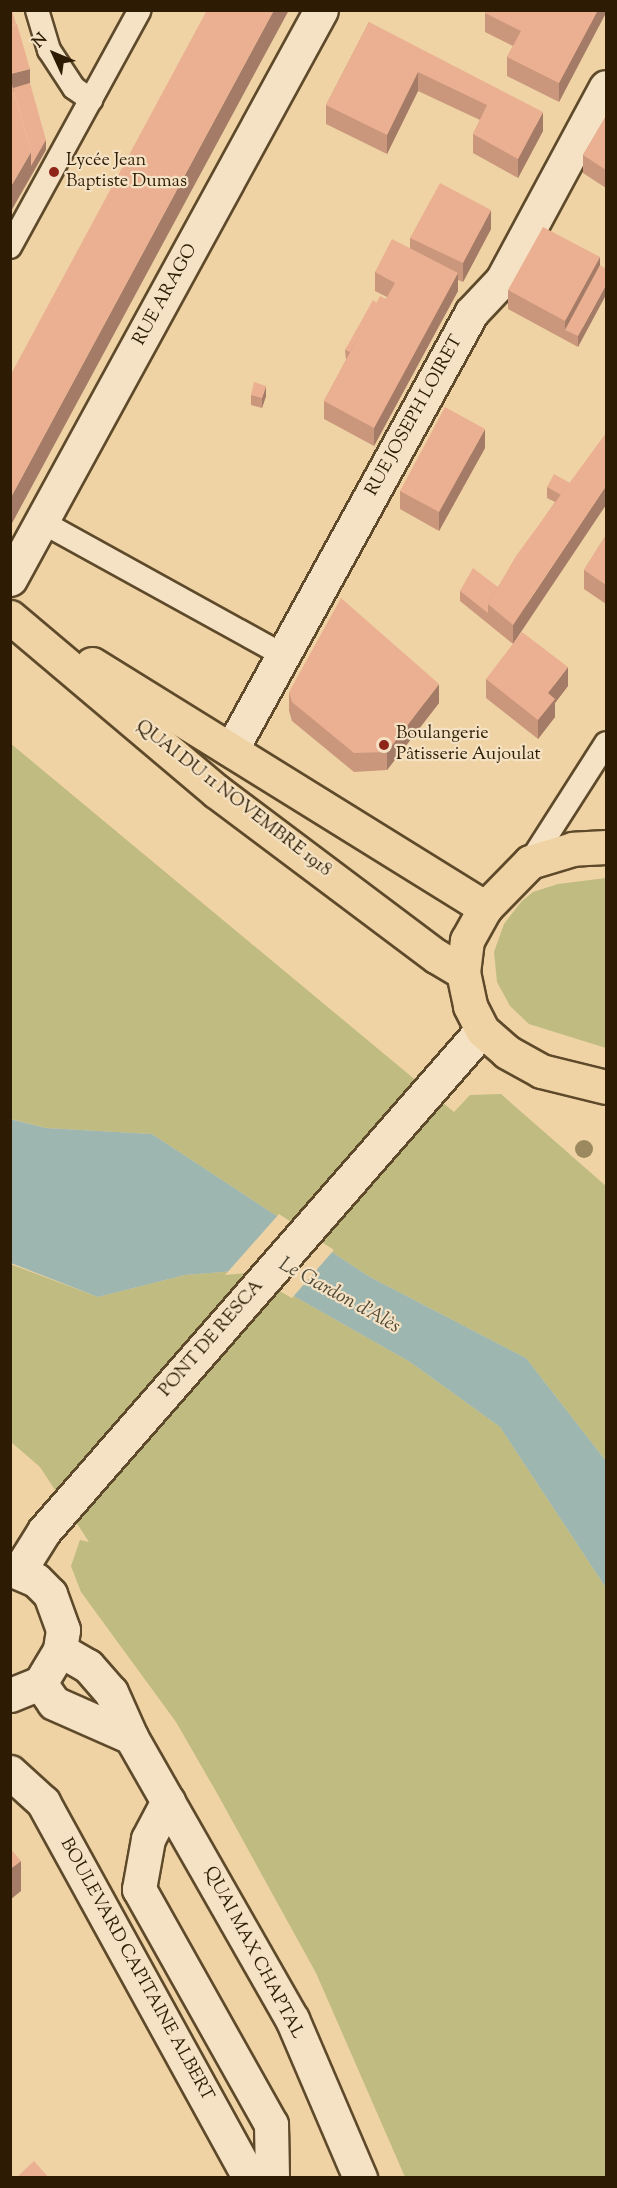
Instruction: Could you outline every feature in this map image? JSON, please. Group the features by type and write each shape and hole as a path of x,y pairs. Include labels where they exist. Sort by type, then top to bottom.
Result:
{"main road":[{"name":"QUAI DU 11 NOVEMBRE 1918","path":"10,615 485,908"},
{"name":"QUAI DU 11 NOVEMBRE 1918","path":"10,615 216,791 436,956 463,972"},
{"path":"606,846 573,849 530,861 485,908 467,940 463,972 474,1040 507,1052 541,1071 606,1087"}],"street":[{"name":"RUE ARAGO","path":"10,579 321,10"},
{"name":"RUE JOSEPH LOIRET","path":"231,750 471,313 502,280 606,87"},
{"name":"PONT DE RESCA","path":"15,1570 44,1531 474,1040"},
{"path":"15,1570 36,1580 55,1602 63,1630 60,1650 25,1689 130,1737"},
{"name":"QUAI MAX CHAPTAL","path":"60,1650 88,1666 111,1692 130,1737 292,2019 360,2178"},
{"name":"BOULEVARD CAPITAINE ALBERT","path":"10,1772 43,1802 250,2178"},
{"path":"168,1800 148,1839 139,1889 271,2124 272,2178"}],"lane":[{"path":"37,10 49,50 74,88 91,100"},
{"path":"10,247 140,10"},
{"path":"42,522 283,655"},
{"path":"530,861 606,742"}],"shaded area":[{"path":"10,743 454,1112 470,1095 501,1094 606,1186 606,1461 526,1358 370,1277 152,1134 46,1128 11,1119"},
{"path":"606,878 606,1048 529,1024 510,1006 497,982 494,952 504,924 521,902 533,892 558,884"},
{"path":"10,1264 98,1297 185,1275 248,1270 410,1362 500,1427 606,1588 606,2177 405,2177 316,1973 218,1795 176,1722 81,1592 71,1566 80,1540 89,1542 40,1467 11,1442"}],"water":[{"name":"Le Gardon d'Alès","path":"10,1119 46,1128 152,1134 370,1277 526,1358 606,1461 606,1588 500,1427 410,1362 248,1270 185,1275 98,1297 11,1263"}],"pier":[{"path":"279,1214 334,1250 292,1298 247,1273 225,1275"}],"building":[{"path":"10,10 12,10 16,24 10,26"},
{"path":"207,10 274,10 10,499 10,376"},
{"path":"487,10 598,10 559,83 507,57 521,31 485,13"},
{"path":"369,22 543,112 518,159 473,134 487,105 418,72 387,135 326,105"},
{"path":"17,24 30,69 10,74 10,26"},
{"path":"10,78 31,152 10,188"},
{"path":"30,83 46,140 31,166 31,152 13,88"},
{"path":"606,116 606,170 583,155"},
{"path":"440,183 491,210 463,263 410,238"},
{"path":"543,227 600,257 565,321 508,290"},
{"path":"392,239 458,273 374,428 324,401 380,296 386,299 395,283 375,272"},
{"path":"600,265 606,269 606,285 578,336 565,330"},
{"path":"373,300 377,303 350,352 345,350"},
{"path":"254,382 266,386 262,398 251,395"},
{"path":"445,407 485,429 439,512 400,491"},
{"path":"606,433 606,486 513,625 488,604 516,556"},
{"path":"554,474 570,483 561,495 547,487"},
{"path":"606,535 606,585 584,570"},
{"path":"473,568 498,587 488,604 488,613 460,591"},
{"path":"341,598 439,684 387,752 354,753 292,702 289,692"},
{"path":"522,632 568,667 548,693 555,699 538,720 486,679"},
{"path":"10,1848 21,1861 10,1869"},
{"path":"34,2161 49,2178 16,2178"}],"place":[{"name":"Lycée Jean Baptiste Dumas","path":"54,172"},
{"name":"Boulangerie Pâtisserie Aujoulat","path":"384,745"}]}
